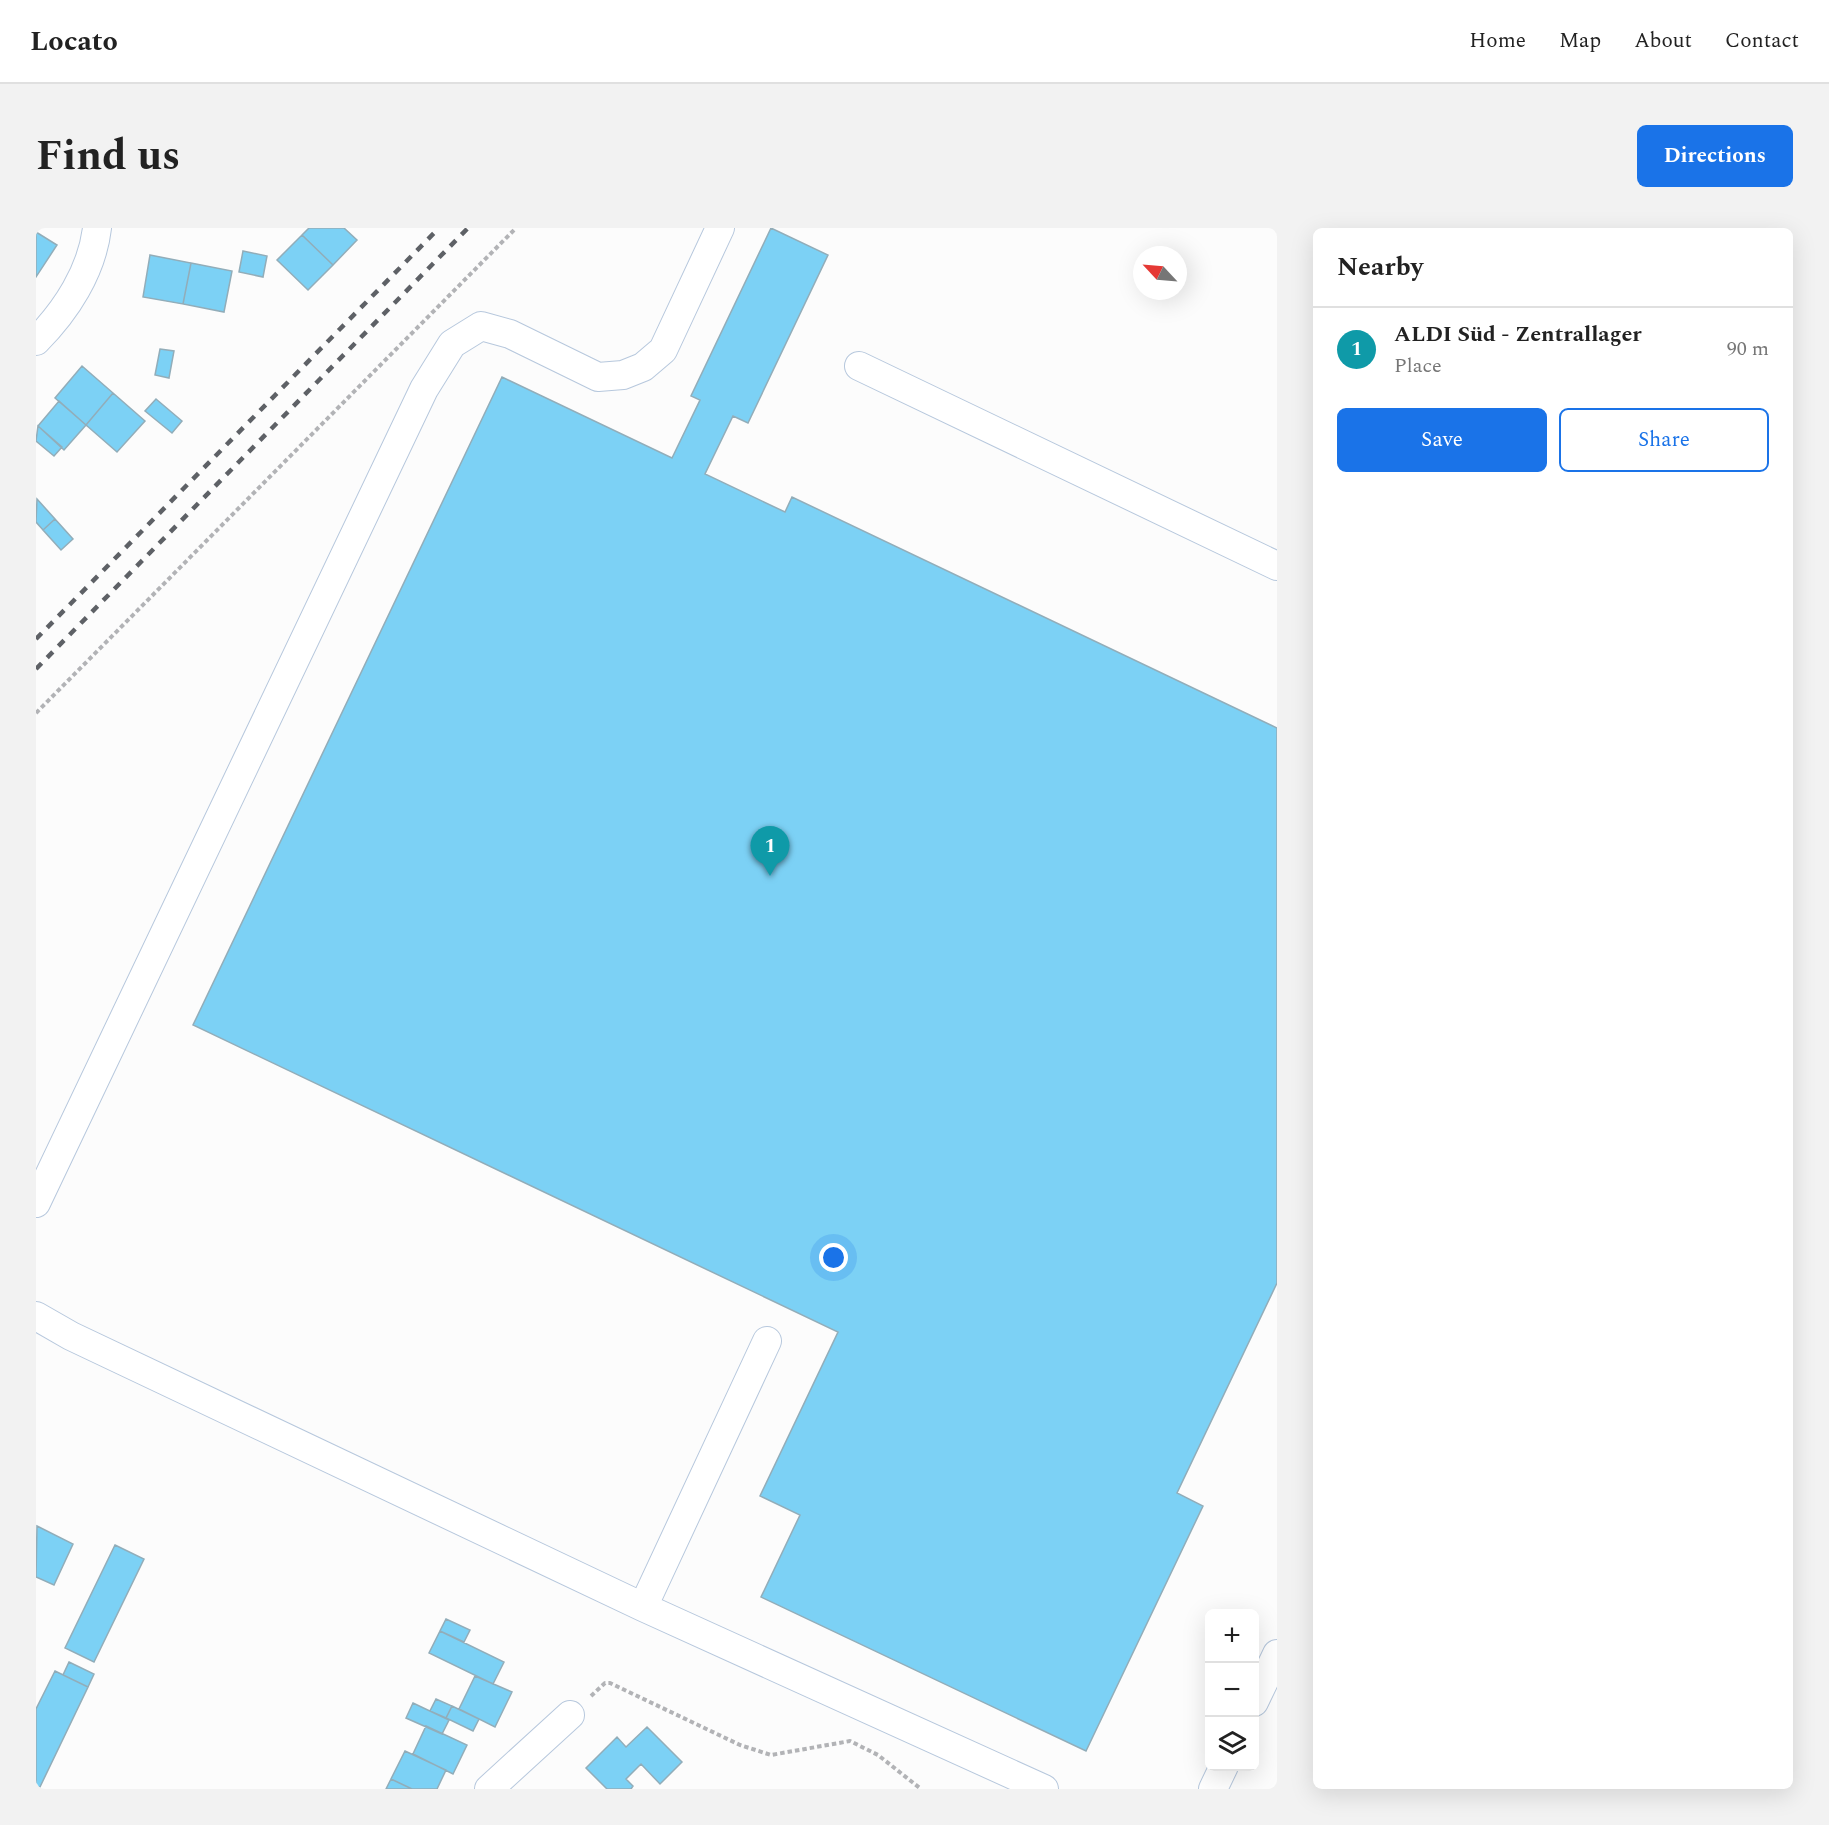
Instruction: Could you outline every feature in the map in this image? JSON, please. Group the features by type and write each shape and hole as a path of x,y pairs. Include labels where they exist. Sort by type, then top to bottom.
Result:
{"street":[{"path":"36,341 57,320 81,280 97,228"},
{"path":"36,1203 424,389 452,344 481,326 510,334 598,377 623,375 643,367 663,350 720,228"},
{"path":"859,366 1277,566"},
{"path":"36,1316 72,1336 644,1607 1044,1789"},
{"path":"644,1607 767,1341"},
{"path":"1259,1692 1277,1654"},
{"path":"489,1789 570,1715"},
{"path":"1213,1789 1222,1771"}],"path":[{"path":"36,713 516,228"},
{"path":"570,1715 605,1683 610,1683 740,1745 765,1754 782,1755 840,1741 850,1741 878,1755 921,1789"}],"building":[{"path":"309,228 344,228 357,240 333,265 302,235"},
{"path":"771,228 828,255 748,423 733,416 705,474 785,512 792,497 1277,728 1277,1283 1177,1493 1203,1506 1086,1751 761,1597 800,1515 760,1496 838,1332 193,1025 502,377 672,458 700,400 691,396"},
{"path":"36,232 57,245 36,277"},
{"path":"302,235 333,265 308,290 277,260"},
{"path":"243,251 267,256 263,277 239,272"},
{"path":"150,255 191,263 183,304 143,297"},
{"path":"191,263 232,271 224,312 183,304"},
{"path":"160,349 174,351 169,378 155,375"},
{"path":"82,366 113,393 86,425 55,398"},
{"path":"113,393 145,421 117,452 86,425"},
{"path":"156,399 182,421 172,433 145,411"},
{"path":"59,401 86,425 64,450 38,426"},
{"path":"38,426 62,447 54,456 36,441"},
{"path":"37,499 55,519 43,530 36,522"},
{"path":"55,519 73,539 61,550 43,530"},
{"path":"37,1526 73,1544 54,1585 36,1577"},
{"path":"115,1545 144,1559 94,1662 65,1648"},
{"path":"446,1619 470,1630 464,1642 440,1631"},
{"path":"440,1631 504,1662 493,1684 429,1653"},
{"path":"69,1662 94,1674 88,1687 63,1675"},
{"path":"55,1671 88,1687 39,1789 36,1789 36,1709"},
{"path":"475,1676 512,1692 495,1727 459,1709"},
{"path":"436,1699 452,1706 446,1718 430,1711"},
{"path":"413,1703 449,1720 442,1734 406,1718"},
{"path":"452,1706 479,1719 473,1731 446,1718"},
{"path":"426,1726 467,1745 453,1774 413,1754"},
{"path":"647,1727 682,1762 660,1784 641,1764 626,1779 633,1786 631,1789 607,1789 586,1768 617,1737 626,1747"},
{"path":"405,1751 446,1770 437,1789 412,1789 391,1779"},
{"path":"391,1779 412,1789 386,1789"}],"railway":[{"path":"36,639 439,228"},
{"path":"36,669 468,228"}],"place":[{"name":"ALDI Süd - Zentrallager","path":"770,876"}]}
